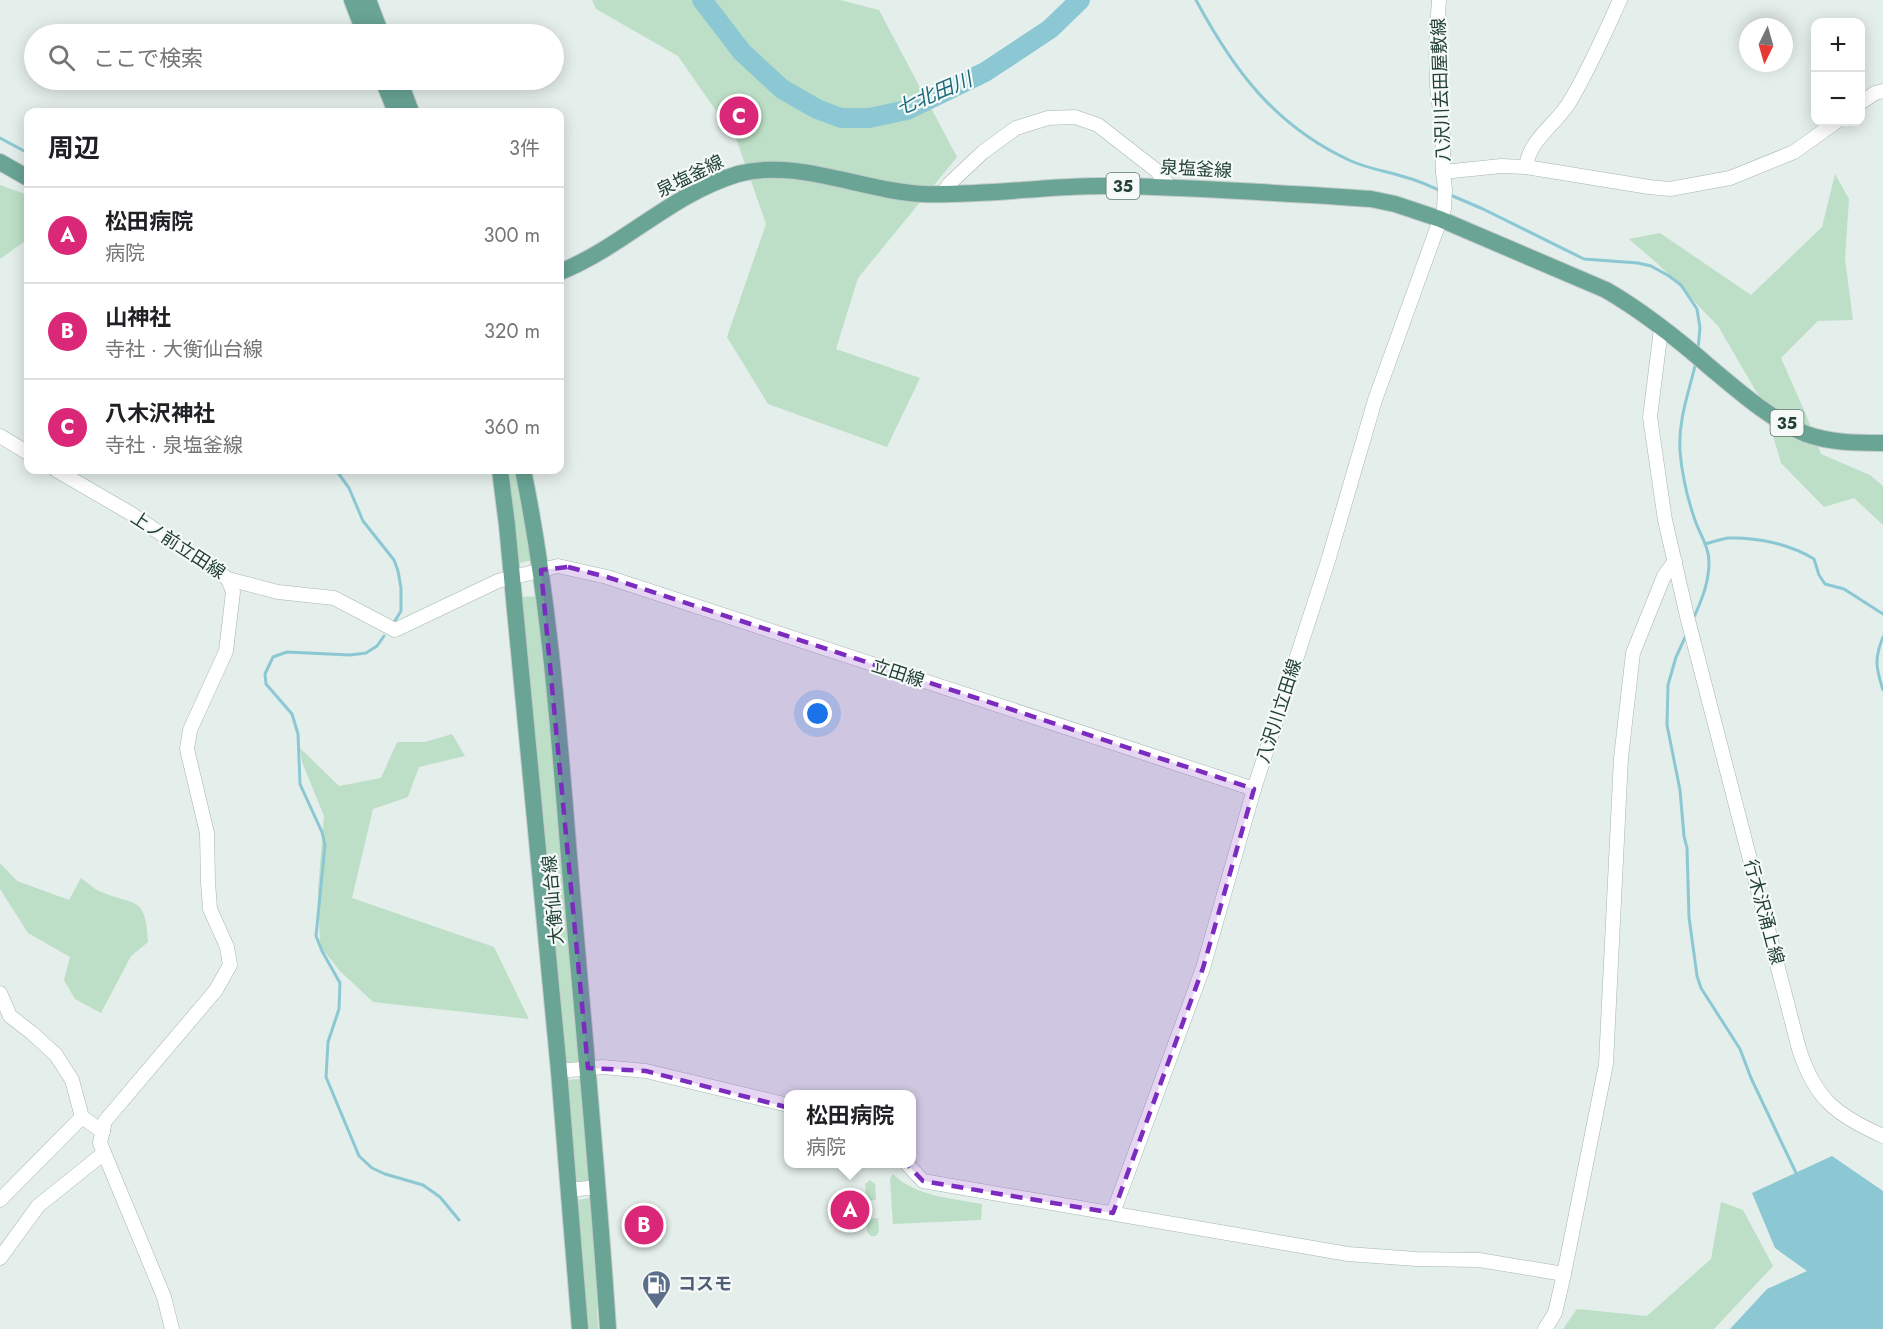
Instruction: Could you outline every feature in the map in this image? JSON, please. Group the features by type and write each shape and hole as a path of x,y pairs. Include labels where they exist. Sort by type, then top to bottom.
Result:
{"main road":[{"path":"352,0 361,24"},
{"path":"368,0 377,24"},
{"path":"387,90 394,108"},
{"path":"403,90 410,108"},
{"path":"0,162 24,176"},
{"name":"泉塩釜線","path":"564,270 594,257 696,191 739,174 764,171 805,172 870,187 909,193 990,194 1101,186 1170,187 1371,199 1442,214 1606,290 1632,305 1751,401 1805,433 1830,441 1883,443"},
{"name":"大衡仙台線","path":"500,474 559,1071 580,1329"},
{"name":"大衡仙台線","path":"524,474 541,570 588,1068 608,1329"}],"street":[{"name":"八沢川去田屋敷線","path":"1439,0 1436,55 1443,136 1442,214"},
{"path":"1526,167 1527,156 1543,133 1567,106 1620,0"},
{"path":"1865,100 1875,93 1883,91"},
{"path":"943,194 949,184 983,152 1016,128 1047,118 1075,117 1098,124 1157,171 1170,187"},
{"path":"1444,176 1501,166 1526,167 1649,188 1670,189 1730,178 1794,152 1830,126"},
{"name":"八沢川立田線","path":"1113,1213 1203,968 1254,789 1328,561 1376,400 1442,214"},
{"name":"行木沢涌上線","path":"1661,328 1650,417 1665,520 1687,616 1806,1071 1831,1106 1852,1122 1883,1136"},
{"path":"0,436 24,451"},
{"name":"上ノ前立田線","path":"63,474 130,513 228,579 278,592 334,598 395,630 512,576 541,570"},
{"path":"1545,1329 1555,1313 1564,1274 1606,1064 1621,758 1633,653 1664,576 1675,561"},
{"name":"立田線","path":"541,570 558,566 568,567 608,577 1254,789"},
{"path":"172,1329 164,1297 100,1143 105,1121 216,990 230,965 226,948 210,909 207,833 187,749 190,730 226,651 233,592 228,579"},
{"path":"0,993 10,1016 56,1055 72,1080 82,1117 103,1132"},
{"path":"559,1071 603,1067 645,1071 784,1104"},
{"path":"0,1200 82,1117"},
{"path":"0,1258 38,1206 104,1153"},
{"path":"911,1168 923,1180 1348,1254 1416,1259 1479,1260 1564,1274"},
{"path":"569,1190 598,1187"}],"highlighted area":[{"path":"568,567 607,577 1254,789 1203,968 1113,1213 923,1181 875,1130 646,1071 588,1068 541,570"}],"green space":[{"path":"592,0 840,0 879,10 957,157 858,278 836,349 920,378 887,447 768,404 727,337 766,224 737,141 678,56 596,9"},
{"path":"1835,174 1849,199 1845,259 1853,320 1818,321 1781,358 1821,454 1870,475 1883,486 1883,525 1854,498 1824,507 1781,463 1764,405 1718,326 1659,265 1629,239 1660,233 1751,295 1822,227"},
{"path":"0,185 24,194 24,242 0,259"},
{"path":"508,474 518,474 532,560 520,563"},
{"path":"538,596 580,1061 565,1064 522,597"},
{"path":"452,734 465,756 419,767 408,797 373,809 352,898 494,947 529,1019 373,1002 340,971 320,946 318,891 324,816 302,762 300,748 339,786 381,778 397,742 425,742"},
{"path":"0,863 17,881 69,900 81,878 97,890 128,901 140,908 147,926 148,942 131,956 101,1013 75,999 64,980 70,957 28,933 0,889"},
{"path":"580,1079 590,1181 577,1183 567,1080"},
{"path":"893,1174 912,1188 923,1192 982,1204 981,1220 893,1224 890,1179"},
{"path":"870,1180 875,1184 876,1200 866,1201 865,1184"},
{"path":"590,1198 594,1226 598,1329 587,1329 577,1200"},
{"path":"1721,1202 1743,1210 1773,1266 1714,1329 1563,1329 1577,1309 1647,1316 1711,1259"},
{"path":"878,1218 879,1231 876,1236 871,1236 867,1232 866,1219"}],"water":[{"path":"1832,1156 1883,1191 1883,1329 1730,1329 1767,1289 1807,1271 1775,1248 1752,1193"}],"waterway":[{"name":"七北田川","path":"702,0 742,52 782,89 817,109 841,118 869,118 907,110 985,72 1050,29 1080,0"},
{"path":"1196,0 1210,26 1242,73 1279,114 1300,131 1351,161 1412,179 1442,191"},
{"path":"0,138 24,151"},
{"path":"1448,194 1584,259 1638,263 1651,266 1669,276 1681,285 1697,309 1700,328 1698,349"},
{"path":"1693,619 1708,577 1709,562 1688,497 1680,451 1682,417 1696,362"},
{"path":"339,474 349,488 363,521 394,560 398,571 401,611 393,624"},
{"path":"1705,544 1725,538 1739,538 1772,542 1794,549 1814,559 1819,575 1825,584 1844,589 1883,614"},
{"path":"1687,633 1676,657 1668,685 1667,725 1680,790 1687,848 1689,917 1697,976 1701,988 1740,1049 1751,1078 1797,1175"},
{"path":"384,636 377,646 366,653 350,655 287,652 273,657 265,674 266,684 292,714 298,734 300,784 322,832 325,845 316,936 340,983 339,1009 328,1042 326,1077 359,1156 372,1168 385,1174 423,1185 440,1197 459,1220"},
{"path":"1883,637 1878,651 1877,664 1883,690"}],"place":[{"name":"八木沢神社","path":"739,116"},
{"name":"松田病院","path":"850,1210"},
{"name":"山神社","path":"644,1225"},
{"name":"コスモ","path":"657,1310"}]}
